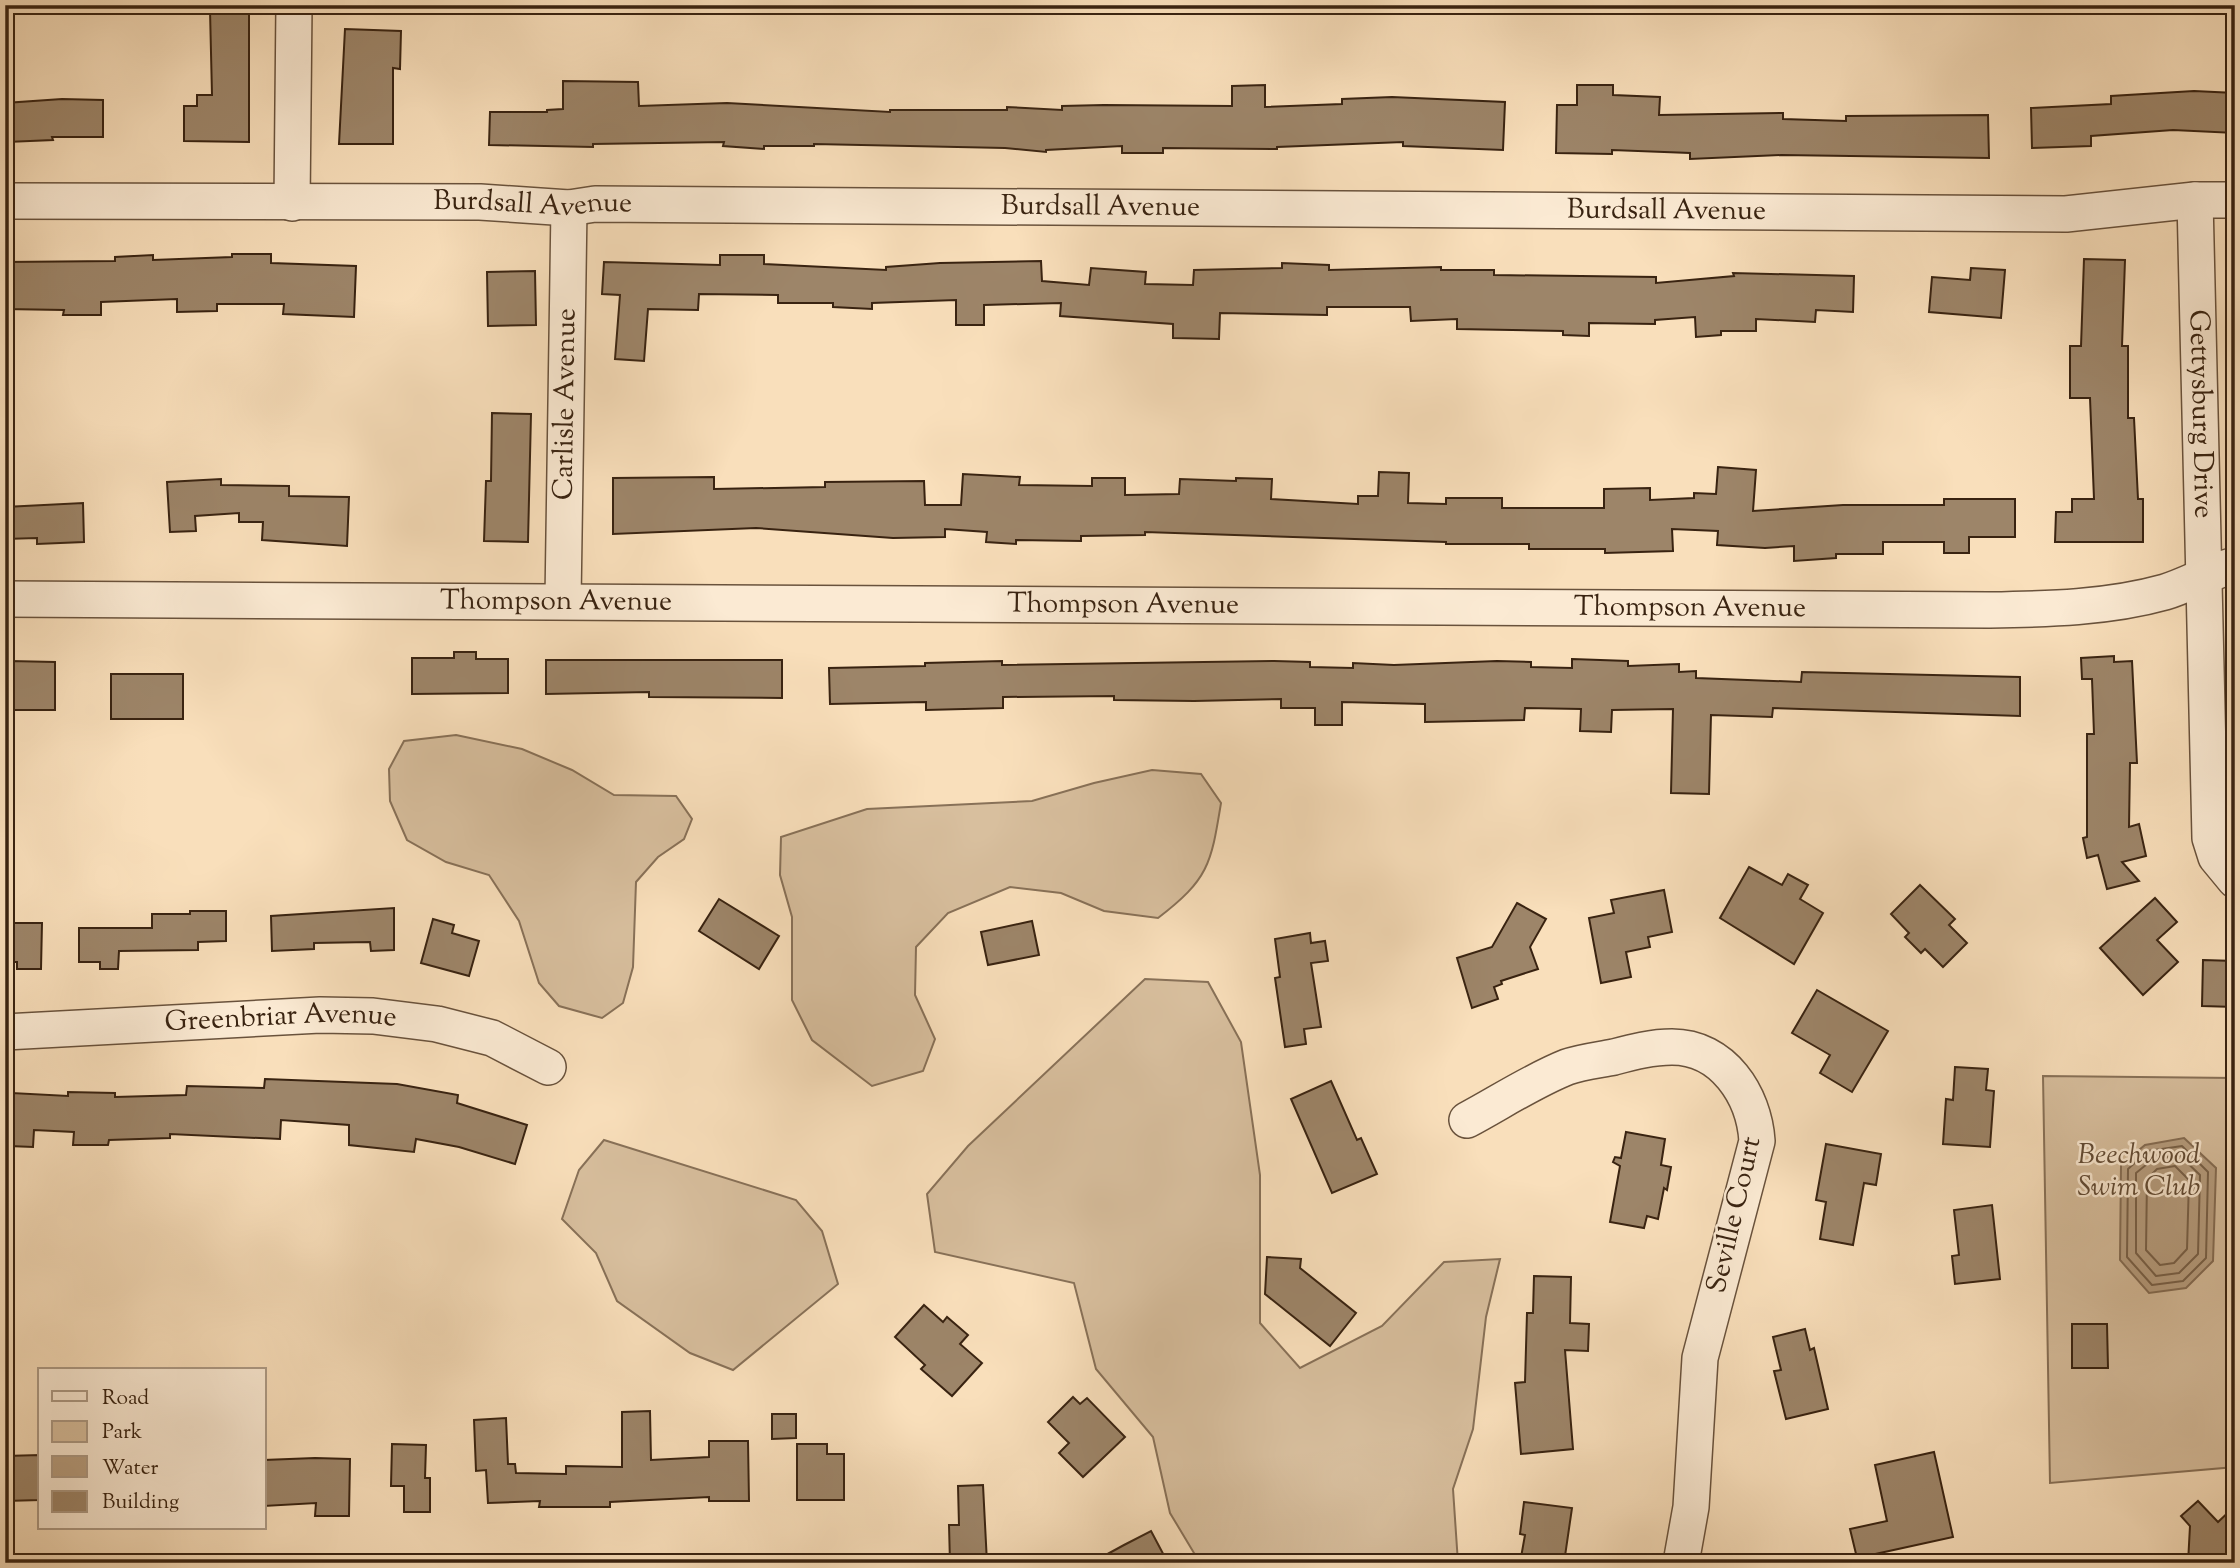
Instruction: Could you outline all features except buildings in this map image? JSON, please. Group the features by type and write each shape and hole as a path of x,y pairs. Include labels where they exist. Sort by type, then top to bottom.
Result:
{"street":[{"path":"292,202 294,5"},
{"name":"Burdsall Avenue","path":"5,201 480,202 569,208 609,204 2066,214 2195,200 2235,200"},
{"name":"Gettysburg Drive","path":"2195,200 2220,569 2210,838 2216,857 2232,877"},
{"name":"Carlisle Avenue","path":"563,600 569,208"},
{"name":"Thompson Avenue","path":"5,599 1989,610 2074,608 2166,591 2220,569"},
{"name":"Greenbriar Avenue","path":"5,1032 320,1015 373,1016 437,1024 492,1038 548,1067"},
{"name":"Seville Court","path":"1467,1120 1567,1067 1675,1046 1714,1060 1733,1076 1749,1101 1756,1120 1757,1141 1700,1358 1691,1507 1681,1563"}],"green space":[{"path":"456,735 522,749 572,770 614,795 676,796 692,819 684,839 658,857 636,882 633,967 623,1003 602,1018 559,1006 539,983 519,921 489,875 446,862 407,840 390,801 389,769 404,741"},
{"path":"1152,770 1201,774 1221,803 1214,841 1205,869 1188,892 1158,918 1104,911 1061,893 1010,887 948,913 916,947 915,995 935,1039 923,1071 872,1086 812,1040 792,1000 792,917 780,875 781,837 867,809 1032,801"},
{"path":"1145,979 1208,982 1241,1042 1260,1175 1260,1323 1300,1368 1382,1326 1444,1262 1500,1259 1486,1317 1473,1429 1453,1489 1458,1563 1200,1563 1170,1513 1153,1437 1096,1369 1074,1283 935,1252 927,1194 968,1146"},
{"name":"Beechwood Swim Club","path":"2043,1076 2235,1078 2235,1467 2050,1483"},
{"path":"604,1140 796,1200 822,1231 838,1284 733,1370 690,1353 617,1301 596,1253 562,1219 579,1170"}],"water":[{"path":"2184,1138 2216,1168 2213,1261 2186,1288 2149,1293 2120,1260 2121,1165 2145,1145"}]}
